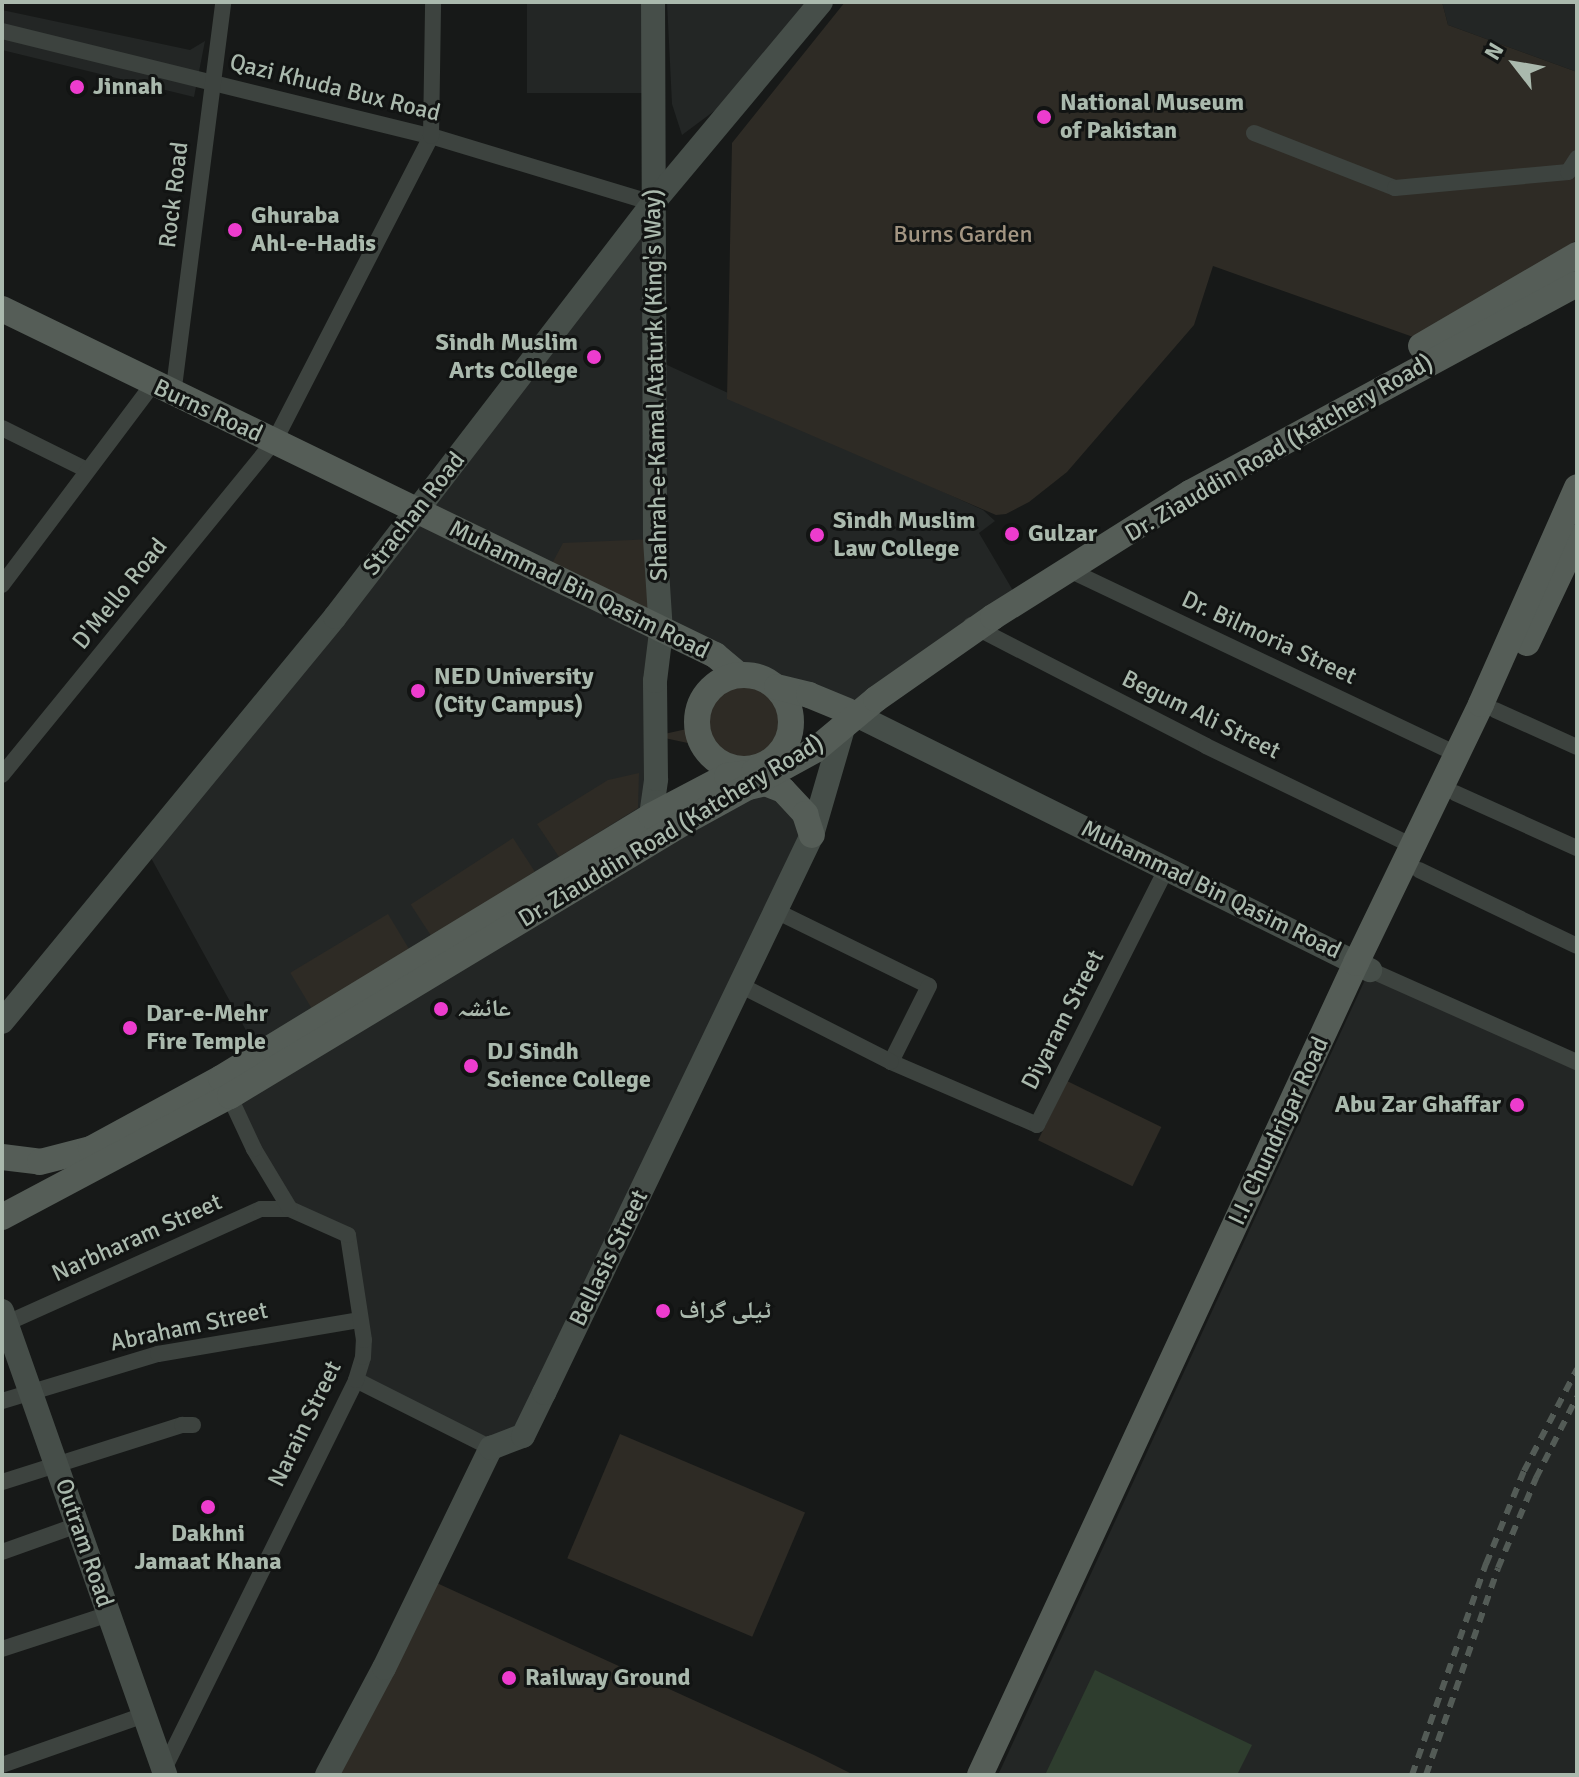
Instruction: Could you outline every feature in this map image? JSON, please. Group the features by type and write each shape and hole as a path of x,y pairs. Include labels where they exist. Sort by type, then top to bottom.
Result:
{"main road":[{"name":"Dr. Ziauddin Road (Katchery Road)","path":"1065,568 1188,483 1577,255"},
{"name":"Dr. Ziauddin Road (Katchery Road)","path":"2,1217 686,821 757,773 850,717 973,627 1190,493 1577,284"},
{"name":"Burns Road","path":"2,309 162,390 416,511"},
{"name":"I.I. Chundrigar Road","path":"980,1775 1416,858 1457,754 1577,487"},
{"name":"Muhammad Bin Qasim Road","path":"416,511 661,632 715,655 738,674"},
{"name":"I.I. Chundrigar Road","path":"1416,858 1455,793 1577,537"},
{"path":"812,835 805,814 783,790 765,783 757,773 709,755 702,746 696,719 703,696 716,684 738,674 755,676 777,687 809,695 850,717"},
{"path":"757,773 787,740 792,724 789,708 777,687"},
{"name":"Dr. Ziauddin Road (Katchery Road)","path":"2,1157 40,1162 91,1149 226,1087 544,878 727,776 757,773"},
{"name":"I.I. Chundrigar Road","path":"998,1775 1363,966"}],"street":[{"name":"Rock Road","path":"162,390 213,82 223,2"},
{"path":"431,136 433,2"},
{"name":"Shahrah-e-Kamal Ataturk (King's Way)","path":"651,816 656,779 655,681 661,632 655,539 653,2"},
{"name":"Strachan Road","path":"2,1022 335,617 653,203 821,2"},
{"name":"Qazi Khuda Bux Road","path":"2,31 431,136 653,203"},
{"path":"1254,133 1395,188 1568,172 1577,158"},
{"name":"D'Mello Road","path":"2,775 274,442 431,136"},
{"path":"2,585 87,470 162,390"},
{"path":"2,428 87,470"},
{"name":"Dr. Bilmoria Street","path":"1065,568 1457,754"},
{"name":"Begum Ali Street","path":"973,627 1416,858 1577,946"},
{"path":"1495,710 1577,747"},
{"name":"Bellasis Street","path":"491,1448 523,1436 812,835 850,717"},
{"name":"Muhammad Bin Qasim Road","path":"850,717 1167,868 1363,966 1577,1062"},
{"path":"1455,793 1577,848"},
{"name":"Diyaram Street","path":"891,1062 1037,1125 1167,868"},
{"path":"740,985 891,1062 929,986 776,911"},
{"path":"226,1087 254,1149 290,1209"},
{"name":"Narbharam Street","path":"4,1317 261,1209 290,1209"},
{"name":"Narain Street","path":"165,1772 356,1380 364,1340 348,1235 290,1209"},
{"name":"Outram Road","path":"4,1317 165,1772"},
{"name":"Abraham Street","path":"2,1401 158,1354 360,1320"},
{"path":"327,1775 384,1668 491,1448 356,1380"},
{"path":"2,1482 57,1462 182,1425 193,1425"},
{"path":"2,1552 78,1525"},
{"path":"2,1649 109,1614"},
{"path":"2,1765 144,1715"}],"shaded area":[{"path":"527,2 643,2 643,93 527,93"},
{"path":"667,2 810,2 729,100 682,135 672,104"},
{"path":"1442,2 1577,2 1577,72 1448,25"},
{"path":"2,10 190,50 205,41 194,97 2,50"},
{"path":"652,203 654,359 983,510 995,521 979,533 1015,594 848,711 657,629 651,815 765,783 810,824 523,1436 486,1445 356,1380 363,1357 348,1235 290,1209 230,1096 259,1054 145,847"},
{"path":"1370,969 1577,1062 1577,1775 998,1775"},
{"path":"1095,1670 1252,1745 1237,1775 1045,1775"}],"green space":[{"name":"Burns Garden","path":"845,2 1442,2 1448,25 1577,72 1577,240 1416,338 1213,266 1194,325 1067,472 1029,502 1006,514 996,515 727,399 732,143"},
{"path":"655,539 656,629 547,573 563,543"},
{"path":"738,674 769,681 789,708 791,724 787,740 767,763 723,765 702,746 655,736 696,727 703,696 713,685"},
{"path":"639,773 638,808 559,857 537,824 608,780"},
{"path":"513,838 535,872 432,938 411,904"},
{"path":"388,914 410,950 312,1009 290,973"},
{"path":"1067,1081 1161,1127 1132,1186 1038,1140"},
{"path":"620,1434 805,1513 752,1637 567,1558"},
{"name":"Railway Ground","path":"428,1579 814,1755 854,1775 327,1775"}],"railway":[{"path":"1412,1775 1486,1564 1524,1471 1577,1369"},
{"path":"1426,1775 1498,1568 1536,1478 1577,1397"}],"place":[{"name":"Jinnah","path":"77,87"},
{"name":"National Museum of Pakistan","path":"1044,117"},
{"name":"Ghuraba Ahl-e-Hadis","path":"235,230"},
{"name":"Sindh Muslim Arts College","path":"594,357"},
{"name":"Gulzar","path":"1012,534"},
{"name":"Sindh Muslim Law College","path":"817,535"},
{"name":"NED University (City Campus)","path":"418,691"},
{"name":"عائشہ","path":"441,1009"},
{"name":"Dar-e-Mehr Fire Temple","path":"130,1028"},
{"name":"DJ Sindh Science College","path":"471,1066"},
{"name":"Abu Zar Ghaffar","path":"1517,1105"},
{"name":"ٹیلی گراف","path":"663,1311"},
{"name":"Dakhni Jamaat Khana","path":"208,1507"},
{"name":"Railway Ground","path":"509,1678"}]}
